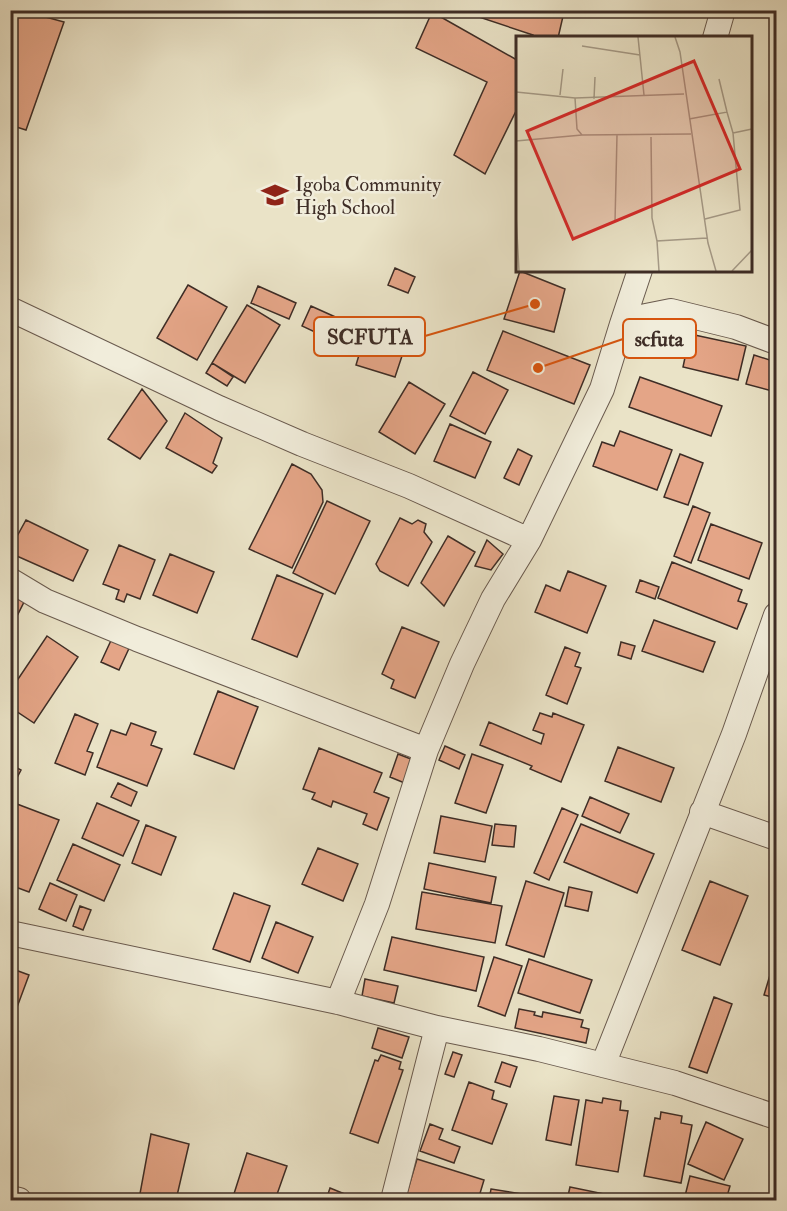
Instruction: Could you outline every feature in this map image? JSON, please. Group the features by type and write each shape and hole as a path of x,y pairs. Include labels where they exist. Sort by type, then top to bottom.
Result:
{"street":[{"path":"716,36 723,10"},
{"path":"338,1002 377,904 426,750 462,664 493,599 529,540 602,389 639,272"},
{"path":"10,309 240,417 409,486 529,540"},
{"path":"622,324 646,316 671,312 736,327 777,342"},
{"path":"10,580 45,601 136,639 426,750"},
{"path":"603,1065 734,734 777,615"},
{"path":"702,812 777,838"},
{"path":"10,933 338,1002 437,1028 539,1049 675,1083 777,1117"},
{"path":"393,1200 437,1028"},
{"path":"10,1198 19,1200"}],"building":[{"path":"20,10 64,22 26,130 10,125 10,36"},
{"path":"458,10 559,10 564,12 558,36 533,35"},
{"path":"432,12 516,59 516,111 485,174 454,155 487,82 416,48"},
{"path":"395,268 415,277 408,293 388,285"},
{"path":"520,272 565,289 554,332 504,319"},
{"path":"188,285 227,307 197,360 157,338"},
{"path":"258,286 296,303 289,319 251,303"},
{"path":"247,305 280,325 245,383 212,363"},
{"path":"311,306 362,329 353,350 302,326"},
{"path":"503,331 590,365 574,404 487,370"},
{"path":"690,334 746,346 738,380 683,367"},
{"path":"365,335 405,347 395,377 356,365"},
{"path":"754,355 776,362 776,392 746,384"},
{"path":"212,363 233,377 227,386 206,373"},
{"path":"473,372 508,390 485,434 450,416"},
{"path":"640,377 722,406 711,436 629,407"},
{"path":"409,382 445,404 415,454 379,432"},
{"path":"142,389 167,421 140,459 108,439"},
{"path":"185,413 222,438 213,463 217,466 212,473 166,448"},
{"path":"450,424 491,442 475,478 434,461"},
{"path":"620,431 672,450 657,490 593,466 602,442 614,446"},
{"path":"518,449 532,456 519,485 504,478"},
{"path":"680,454 703,463 688,505 664,497"},
{"path":"292,464 311,474 322,490 323,502 292,568 249,549"},
{"path":"327,501 370,521 335,594 293,573"},
{"path":"693,506 710,513 691,563 674,556"},
{"path":"400,518 412,524 418,520 426,524 424,532 432,542 408,586 380,571 376,564"},
{"path":"26,520 88,550 73,581 10,553"},
{"path":"711,524 762,543 749,579 698,560"},
{"path":"448,536 475,552 444,606 421,583"},
{"path":"487,540 503,554 491,570 475,566"},
{"path":"119,545 155,560 140,599 127,594 124,602 116,599 119,590 103,584"},
{"path":"170,554 214,572 197,613 153,595"},
{"path":"672,562 742,590 738,601 747,604 737,629 658,598"},
{"path":"568,571 606,586 587,633 535,612 546,585 560,591"},
{"path":"277,575 323,594 297,657 252,639"},
{"path":"640,580 659,587 655,599 636,592"},
{"path":"10,593 25,600 15,620 10,618"},
{"path":"654,620 715,642 703,672 642,651"},
{"path":"402,627 439,642 415,698 391,688 394,680 382,674"},
{"path":"114,634 132,642 119,670 101,662"},
{"path":"47,636 78,657 34,723 10,707 10,691"},
{"path":"621,642 635,646 631,659 618,655"},
{"path":"565,647 580,653 575,666 581,668 567,704 546,695"},
{"path":"218,691 258,707 234,769 194,754"},
{"path":"540,713 552,717 553,713 584,725 561,782 530,769 532,766 480,745 489,722 541,744 544,734 533,730"},
{"path":"75,714 98,724 87,751 93,753 85,775 55,763"},
{"path":"131,723 156,732 151,745 162,749 147,786 97,767 111,730 126,735"},
{"path":"445,746 465,755 459,769 439,760"},
{"path":"618,747 674,768 661,802 605,781"},
{"path":"319,748 382,773 374,792 389,798 377,830 363,824 367,814 333,801 331,807 312,799 315,793 303,789"},
{"path":"398,754 416,761 407,784 390,777"},
{"path":"472,754 503,765 486,813 455,803"},
{"path":"10,764 21,770 10,791"},
{"path":"118,783 137,792 131,806 111,797"},
{"path":"590,797 629,814 620,833 582,816"},
{"path":"97,803 139,821 123,856 82,838"},
{"path":"17,804 59,820 29,892 10,885 10,820"},
{"path":"562,808 578,815 549,880 534,873"},
{"path":"441,816 492,826 485,862 434,853"},
{"path":"495,824 516,826 514,847 492,845"},
{"path":"581,824 654,854 637,893 564,862"},
{"path":"146,825 176,837 161,875 132,863"},
{"path":"73,844 120,865 104,901 57,880"},
{"path":"318,848 358,864 343,901 302,884"},
{"path":"429,863 496,877 491,903 424,889"},
{"path":"526,881 564,893 544,957 506,945"},
{"path":"710,881 748,896 720,965 682,950"},
{"path":"50,883 77,895 66,921 39,909"},
{"path":"569,887 592,892 588,911 565,906"},
{"path":"422,892 502,906 495,943 416,929"},
{"path":"234,893 270,906 250,962 213,949"},
{"path":"80,906 91,910 83,930 73,926"},
{"path":"276,922 313,937 298,973 262,958"},
{"path":"392,937 484,957 476,991 384,970"},
{"path":"494,957 522,966 505,1016 478,1006"},
{"path":"529,959 592,980 580,1013 518,993"},
{"path":"10,968 29,975 13,1018 10,1017"},
{"path":"770,975 776,977 776,998 764,995"},
{"path":"365,979 398,986 394,1003 362,996"},
{"path":"714,997 732,1004 707,1073 689,1067"},
{"path":"519,1009 535,1012 534,1015 542,1017 543,1012 583,1020 581,1027 589,1029 586,1043 515,1028"},
{"path":"378,1028 409,1037 402,1058 372,1048"},
{"path":"453,1052 462,1055 454,1077 445,1074"},
{"path":"381,1055 401,1062 399,1069 403,1070 378,1143 350,1133 375,1060 378,1061"},
{"path":"502,1062 517,1067 510,1087 495,1082"},
{"path":"469,1082 494,1091 492,1099 507,1104 492,1144 452,1130"},
{"path":"554,1096 579,1100 571,1145 546,1140"},
{"path":"603,1098 621,1101 620,1110 628,1111 618,1172 576,1165 586,1100 602,1103"},
{"path":"661,1112 682,1116 681,1123 692,1125 681,1183 644,1176 655,1118 660,1119"},
{"path":"706,1122 743,1139 724,1180 688,1164"},
{"path":"430,1124 443,1129 439,1139 460,1147 454,1163 420,1151"},
{"path":"151,1134 189,1144 176,1200 139,1199"},
{"path":"247,1153 287,1166 275,1200 232,1200"},
{"path":"417,1159 484,1180 478,1200 421,1200 406,1196"},
{"path":"690,1176 730,1186 726,1200 684,1200"},
{"path":"570,1187 619,1197 619,1200 567,1200"},
{"path":"330,1188 352,1197 351,1200 326,1200"},
{"path":"491,1189 535,1196 534,1200 489,1200"},
{"path":"307,1194 324,1200 305,1200"}],"place":[{"name":"Igoba Community High School","path":"275,195"},
{"name":"SCFUTA","path":"535,304"},
{"name":"scfuta","path":"538,368"}]}
